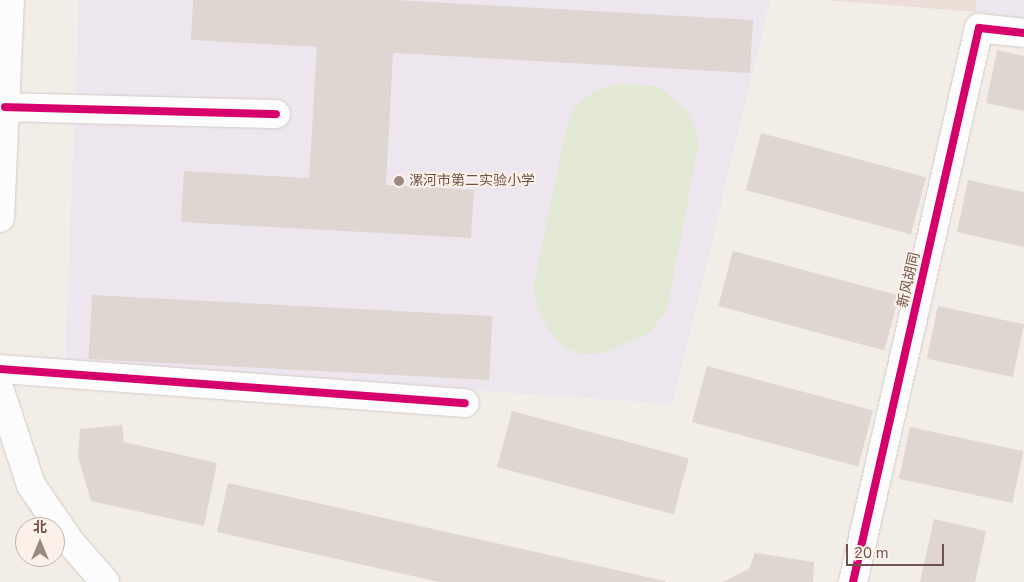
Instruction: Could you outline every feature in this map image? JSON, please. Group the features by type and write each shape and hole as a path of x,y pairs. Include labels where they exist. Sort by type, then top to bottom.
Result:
{"street":[{"path":"0,218 10,0"},
{"name":"新风胡同","path":"853,582 979,28 1024,33"},
{"path":"5,106 276,114"},
{"path":"0,369 465,403"},
{"path":"0,391 31,485 71,544 105,582"}],"shaded area":[{"name":"漯河市第二实验小学","path":"79,0 770,0 673,404 65,362"},
{"path":"825,0 977,0 976,12"},
{"path":"977,0 1024,0 1024,18 976,12"}],"green space":[{"path":"622,83 657,86 672,97 687,111 697,131 698,148 667,310 649,333 606,353 580,354 563,347 548,329 536,306 534,283 566,130 574,107 594,91"}],"building":[{"path":"193,0 395,0 753,20 750,73 393,53 386,185 474,190 471,238 181,222 184,171 309,178 317,47 191,40"},
{"path":"997,50 1024,56 1024,111 986,103"},
{"path":"761,133 926,177 911,234 746,190"},
{"path":"968,180 1024,192 1024,247 957,232"},
{"path":"733,251 899,296 884,351 718,306"},
{"path":"92,295 492,316 489,380 89,359"},
{"path":"938,306 1024,324 1013,377 927,359"},
{"path":"707,366 873,411 858,467 692,422"},
{"path":"512,411 689,458 674,514 497,467"},
{"path":"122,425 124,442 217,463 204,526 91,501 78,457 80,429"},
{"path":"910,427 1023,451 1012,503 899,479"},
{"path":"228,483 665,582 439,582 217,532"},
{"path":"934,519 986,531 975,582 920,582"},
{"path":"755,553 814,562 813,582 723,582 749,569"}],"cycle path":[{"path":"853,582 979,28 1024,33"},
{"path":"5,107 276,114"},
{"path":"0,369 465,403"}],"place":[{"name":"漯河市第二实验小学","path":"399,181"}]}
